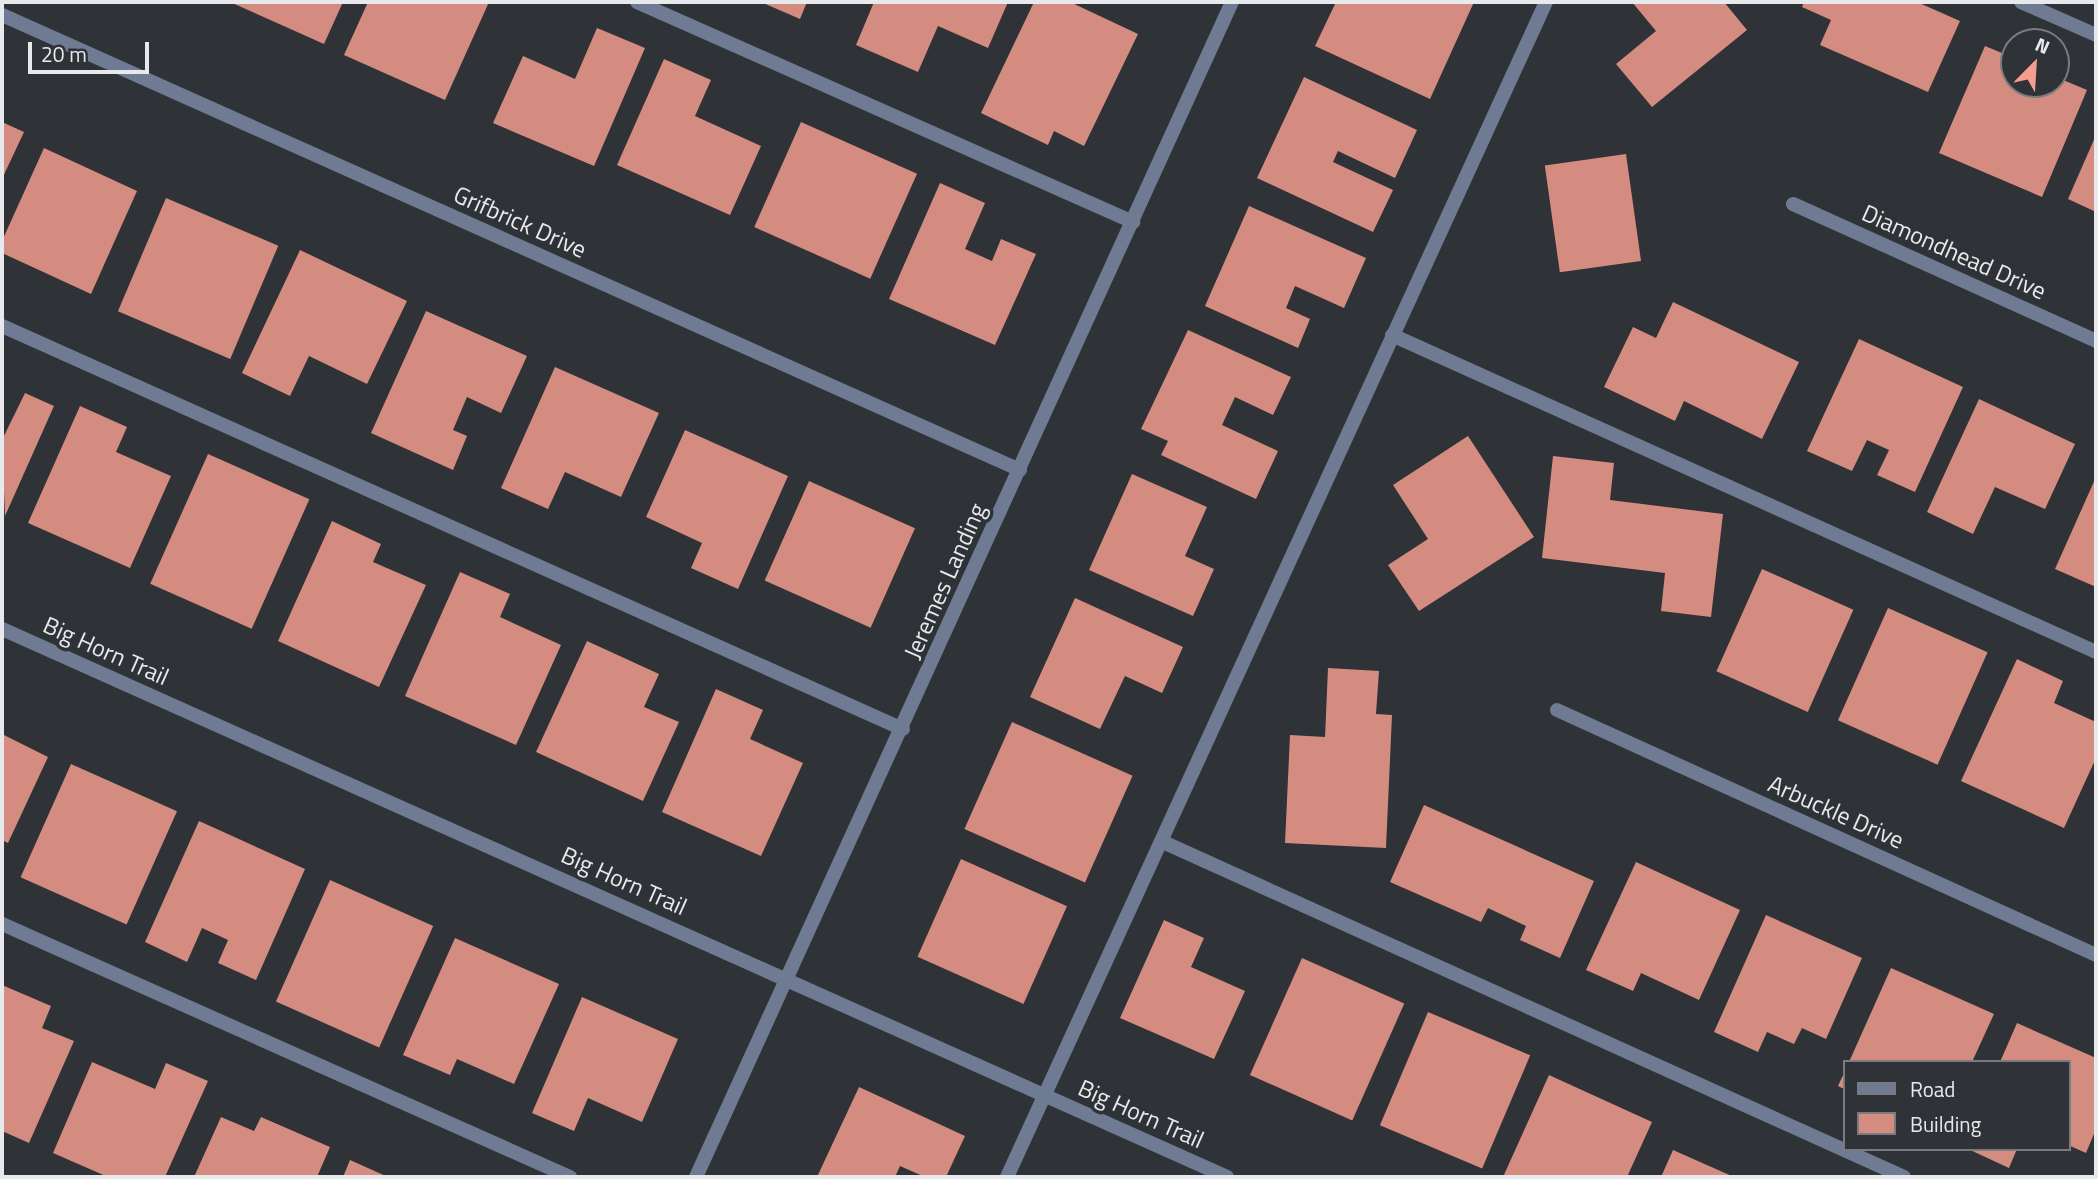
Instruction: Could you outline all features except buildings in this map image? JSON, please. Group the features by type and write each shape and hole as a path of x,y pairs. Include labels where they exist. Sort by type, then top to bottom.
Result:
{"street":[{"path":"636,2 1133,222"},
{"name":"Jeremes Landing","path":"696,1177 789,979 1232,2"},
{"path":"1007,1177 1163,842 1546,2"},
{"path":"2021,2 2096,35"},
{"name":"Grifbrick Drive","path":"2,15 1020,470"},
{"name":"Diamondhead Drive","path":"1793,204 2096,341"},
{"path":"2,326 903,729"},
{"path":"1392,335 2096,652"},
{"name":"Big Horn Trail","path":"2,629 1227,1177"},
{"name":"Arbuckle Drive","path":"1557,710 2096,955"},
{"path":"1163,842 1842,1149"},
{"path":"2,924 570,1177"},
{"path":"1846,1151 1904,1177"}]}
